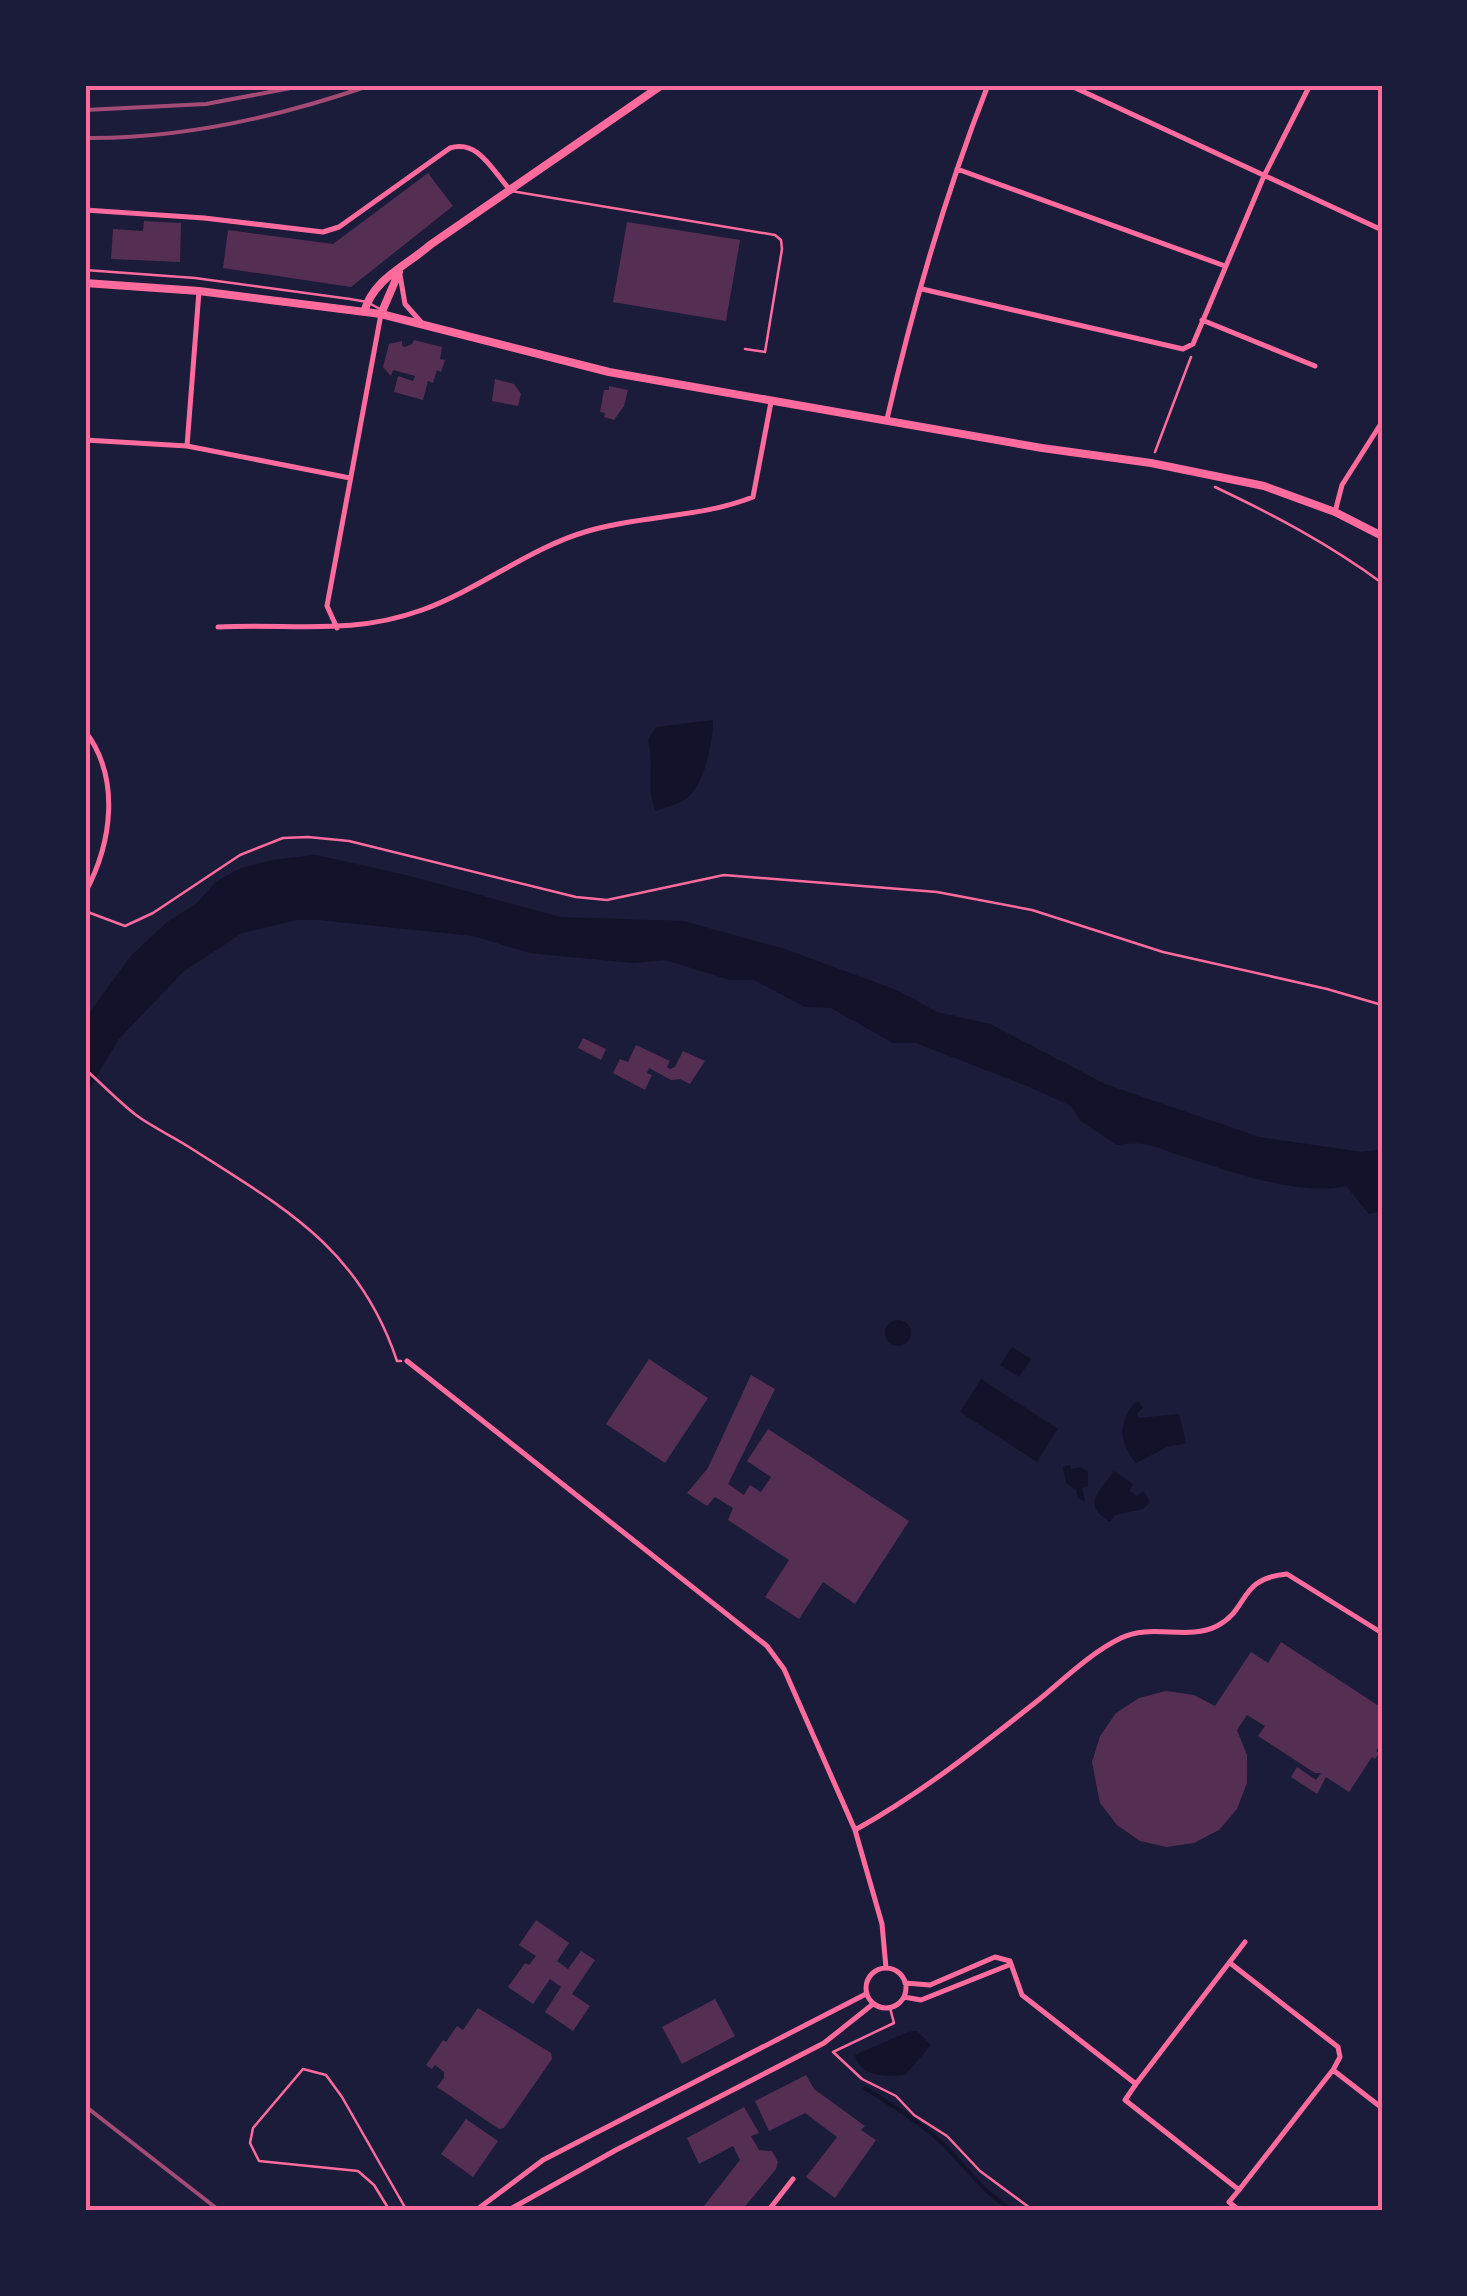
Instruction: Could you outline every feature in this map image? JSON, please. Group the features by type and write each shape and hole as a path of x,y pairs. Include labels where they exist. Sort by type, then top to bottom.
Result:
{"street":[{"path":"366,307 383,278 400,271 430,245 662,85"},
{"path":"888,418 957,170 988,85"},
{"path":"1069,85 1381,226"},
{"path":"922,289 1172,348 1183,349 1193,344 1264,176 1310,85"},
{"path":"85,210 323,232 339,227 456,146 470,146 478,152 510,191"},
{"path":"957,170 1224,266"},
{"path":"336,628 328,606 350,478 384,313 400,271"},
{"path":"400,271 405,304 424,324"},
{"path":"85,283 366,307 608,372 1042,448 1151,463 1264,486 1335,512 1382,536"},
{"path":"187,446 198,291"},
{"path":"1202,320 1315,366"},
{"path":"218,627 336,628 386,620 424,609 585,531 707,510 753,497 771,401"},
{"path":"1335,512 1342,485 1382,422"},
{"path":"85,440 187,446 350,478"},
{"path":"85,731 102,761 109,815 102,856 85,893"},
{"path":"407,1361 767,1646 784,1669 855,1830 882,1924 886,1968"},
{"path":"855,1830 971,1754 1108,1645 1140,1631 1204,1631 1216,1626 1227,1620 1241,1597 1269,1575 1287,1574 1382,1633"},
{"path":"1238,2190 1125,2100 1245,1942"},
{"path":"906,1983 924,1986 996,1957 1005,1958 1022,1995 1136,2084"},
{"path":"1230,1963 1338,2047 1340,2057 1229,2202 1240,2211"},
{"path":"904,1997 921,2000 1010,1964"},
{"path":"886,1968 898,1972 906,1983 904,1997 890,2008 873,2004 866,1994 872,1973 886,1968"},
{"path":"474,2211 543,2160 866,1994"},
{"path":"507,2211 824,2043 873,2004"},
{"path":"1333,2070 1382,2108"},
{"path":"768,2211 793,2179"}],"lane":[{"path":"510,191 776,235 782,240 782,248 765,352 745,349"},
{"path":"85,270 195,278 366,307"},
{"path":"389,2210 374,2185 358,2170 259,2161 250,2143 253,2128 304,2068 326,2075 352,2112 407,2211"}],"path":[{"path":"1151,463 1193,344"},
{"path":"1201,474 1212,486 1285,520 1337,550 1382,583"},
{"path":"85,911 125,926 153,913 240,855 282,838 329,838 607,900 724,876 937,892 1032,910 1163,952 1327,988 1382,1005"},
{"path":"85,1069 138,1117 278,1203 312,1230 363,1288 386,1330 396,1362"},
{"path":"890,2008 894,2023 833,2052 862,2079 896,2096 914,2115 947,2136 980,2172 1034,2211"}],"shaded area":[{"path":"713,720 707,762 699,783 684,800 656,811 651,794 648,740 656,727"},
{"path":"316,855 560,917 683,921 785,949 899,991 937,1012 990,1024 1105,1084 1259,1137 1362,1152 1382,1149 1382,1211 1369,1214 1346,1186 1286,1185 1152,1146 1117,1145 1081,1121 1071,1106 1027,1086 916,1043 893,1043 831,1008 805,1007 754,980 730,980 665,960 633,963 530,953 473,936 319,920 297,920 242,933 183,972 118,1040 85,1096 85,1019 130,957 167,922 196,904 217,881 241,868"},
{"path":"898,1320 907,1324 911,1333 907,1342 898,1346 889,1342 885,1333 889,1324"},
{"path":"1012,1347 1031,1359 1019,1377 1000,1365"},
{"path":"981,1379 1058,1429 1037,1462 960,1412"},
{"path":"1139,1402 1143,1408 1137,1413 1138,1418 1179,1414 1186,1443 1167,1447 1136,1463 1126,1448 1123,1426 1134,1403"},
{"path":"1070,1465 1071,1469 1081,1467 1088,1472 1088,1486 1082,1488 1085,1502 1066,1483 1063,1467"},
{"path":"1114,1471 1133,1484 1129,1491 1137,1496 1144,1491 1150,1502 1143,1509 1115,1515 1110,1522 1094,1503"},
{"path":"917,2031 931,2045 905,2075 875,2074 858,2062 855,2055"}],"building":[{"path":"428,173 453,206 351,287 223,268 228,230 333,244"},
{"path":"144,221 181,223 180,262 111,259 113,229 143,231"},
{"path":"627,222 740,240 726,321 613,302"},
{"path":"414,340 442,347 440,359 445,360 433,383 428,381 423,400 394,392 398,376 413,381 415,376 393,370 391,376 383,367 389,344 402,341 405,347"},
{"path":"495,379 514,384 521,394 518,406 492,401"},
{"path":"609,386 628,390 624,406 614,420 600,412 604,390 609,390"},
{"path":"583,1038 606,1049 601,1060 578,1048"},
{"path":"636,1045 670,1061 670,1069 683,1051 705,1061 690,1084 671,1080 649,1068 647,1073 652,1075 645,1090 613,1073 620,1059 628,1062"},
{"path":"649,1359 708,1398 665,1463 606,1424"},
{"path":"751,1375 775,1389 728,1484 744,1495 750,1485 761,1492 771,1477 747,1461 768,1429 909,1521 855,1604 823,1582 799,1619 765,1597 789,1560 728,1520 733,1508 715,1497 707,1506 687,1493 708,1468"},
{"path":"1281,1642 1382,1708 1382,1742 1376,1751 1379,1753 1375,1759 1372,1757 1349,1792 1326,1777 1317,1794 1291,1777 1297,1767 1316,1780 1321,1773 1315,1773 1258,1736 1265,1726 1247,1715 1237,1730 1247,1755 1247,1783 1237,1809 1219,1830 1194,1843 1167,1847 1140,1841 1117,1825 1100,1803 1092,1762 1100,1736 1116,1713 1139,1698 1166,1691 1194,1695 1215,1706 1251,1652 1268,1663"},
{"path":"536,1920 569,1943 557,1961 568,1969 581,1951 595,1960 572,1994 590,2006 573,2031 545,2012 561,1987 550,1979 533,2004 508,1987 525,1963 529,1965 536,1956 519,1945"},
{"path":"715,1999 735,2036 682,2064 662,2027"},
{"path":"478,2008 551,2053 552,2059 504,2128 499,2129 437,2087 444,2072 435,2065 432,2069 426,2065 443,2040 446,2042 457,2026 463,2030"},
{"path":"806,2075 814,2089 865,2126 861,2130 876,2140 835,2198 806,2177 837,2137 805,2113 769,2131 755,2101"},
{"path":"744,2107 759,2133 751,2136 759,2150 772,2151 778,2162 776,2169 741,2211 700,2211 740,2160 733,2146 699,2164 687,2138"},
{"path":"466,2119 498,2141 473,2177 441,2154"}],"waterway":[{"path":"865,2088 926,2129 985,2189 1014,2211"}],"railway":[{"path":"85,110 206,104 307,85"},
{"path":"85,138 158,135 230,124 371,85"},
{"path":"85,2106 220,2211"}]}
